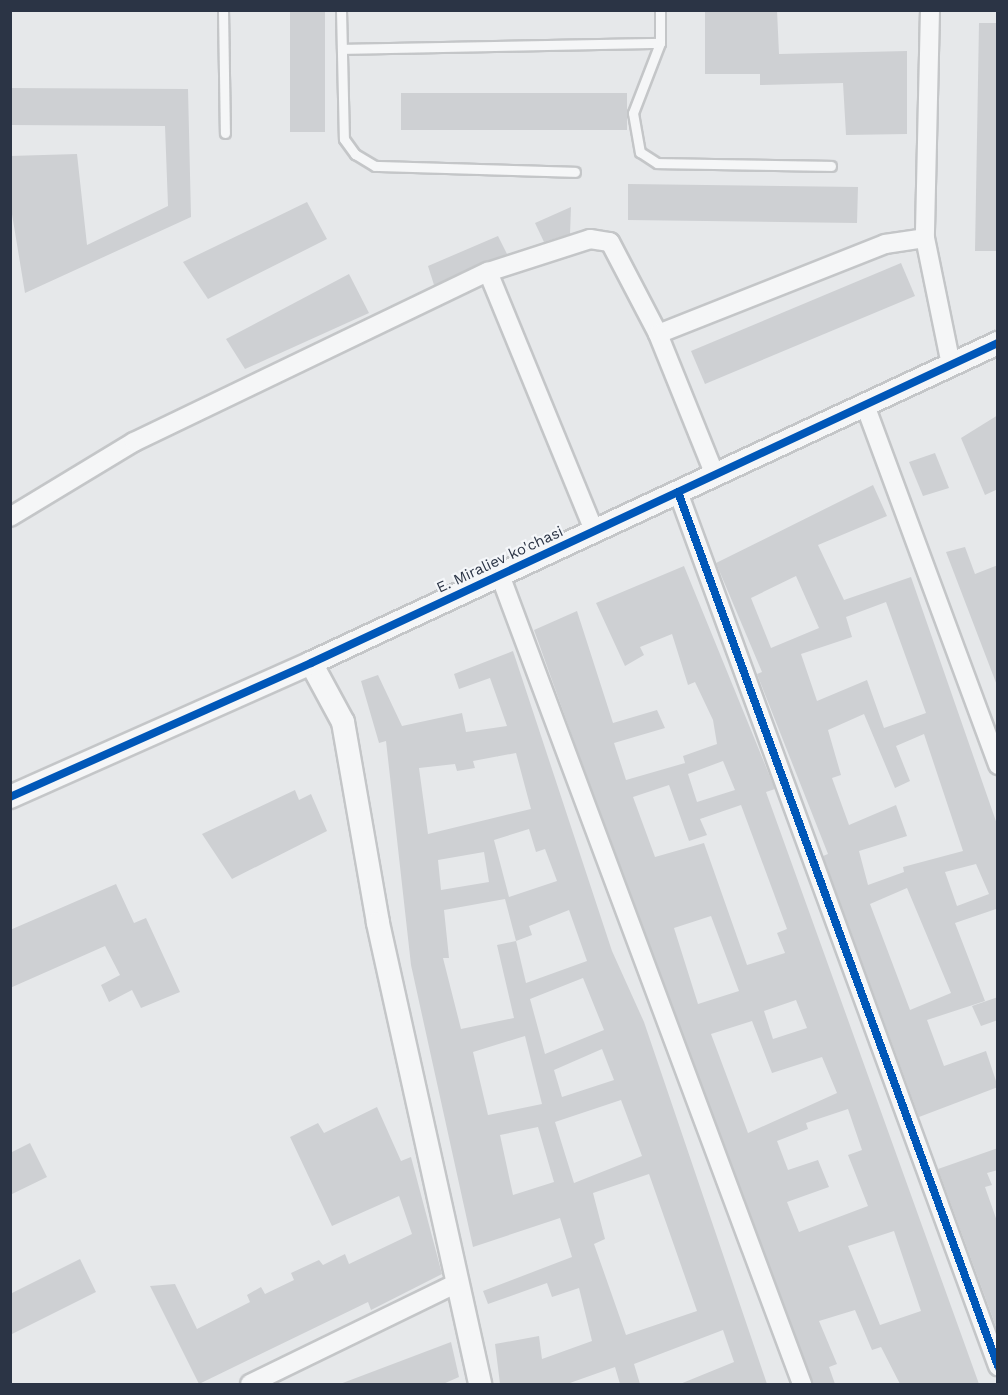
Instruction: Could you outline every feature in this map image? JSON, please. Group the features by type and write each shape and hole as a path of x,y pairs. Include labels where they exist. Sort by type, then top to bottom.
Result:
{"street":[{"path":"930,10 925,238 951,365"},
{"path":"658,334 885,244 925,238"},
{"path":"10,517 134,442 488,272 590,239 610,242 658,334 715,475"},
{"path":"488,272 594,531"},
{"name":"E. Miraliev ko'chasi","path":"10,796 311,663 998,343"},
{"path":"865,405 998,765"},
{"path":"678,492 998,1366"},
{"path":"500,575 802,1384"},
{"path":"311,663 343,722 378,923 455,1284 474,1342 480,1384"},
{"path":"250,1384 455,1284"}],"lane":[{"path":"223,10 225,133"},
{"path":"341,10 344,139 355,154 375,166 574,172"},
{"path":"660,10 660,43 633,113 640,153 657,163 831,166"},
{"path":"342,49 660,43"}],"building":[{"path":"290,10 325,10 325,132 290,132"},
{"path":"705,10 777,10 779,54 907,51 907,134 846,135 843,83 760,85 760,74 705,74"},
{"path":"979,23 998,23 998,251 975,251"},
{"path":"10,88 188,89 191,217 25,293 10,202 10,156 77,154 87,245 168,206 165,126 10,125"},
{"path":"401,93 627,93 627,130 401,130"},
{"path":"628,184 858,187 857,223 628,220"},
{"path":"307,202 327,239 208,299 183,262"},
{"path":"571,207 570,234 544,242 535,223"},
{"path":"498,236 507,254 434,285 428,266"},
{"path":"901,263 915,296 705,384 691,351"},
{"path":"349,274 369,313 245,369 226,339"},
{"path":"998,415 998,489 985,495 961,438"},
{"path":"935,453 949,488 923,496 909,462"},
{"path":"873,485 887,516 818,545 844,600 911,577 998,827 998,913 996,909 955,923 985,1001 927,1020 944,1066 986,1051 998,1087 919,1117 823,856 828,854 757,674 762,672 716,563","holes":["796,576 819,628 771,648 751,598","886,602 926,713 884,728 867,680 817,701 801,654 852,637 846,617","864,714 895,788 910,781 896,746 924,734 963,851 903,867 904,872 868,885 859,851 907,836 896,805 849,825 832,778 841,775 828,730","976,864 989,894 957,906 945,872","907,888 951,993 910,1010 870,904"]},
{"path":"965,547 975,574 998,565 998,688 946,552"},
{"path":"684,566 775,789 766,792 979,1384 900,1384 881,1347 872,1350 855,1310 819,1321 837,1364 829,1367 835,1384 813,1384 534,630 577,611 613,723 657,710 665,728 614,743 626,780 685,763 683,756 717,744 713,720 695,682 688,685 672,634 640,647 644,655 625,666 596,603","holes":["723,761 735,790 697,802 688,774","669,785 689,841 707,835 700,819 741,805 787,929 777,933 785,953 747,965 704,843 655,857 633,797","711,916 739,991 698,1004 674,928","796,1000 807,1028 773,1039 764,1011","752,1021 772,1073 822,1057 837,1093 748,1133 711,1034","848,1109 862,1150 848,1155 868,1206 799,1232 787,1202 829,1187 818,1160 788,1170 777,1141 808,1129 806,1123","894,1231 921,1311 880,1325 848,1246"]},
{"path":"513,651 612,951 644,1022 767,1384 680,1384 734,1362 723,1330 634,1364 640,1384 620,1384 615,1367 567,1384 500,1384 495,1344 539,1336 542,1359 592,1341 579,1288 552,1297 547,1283 488,1304 483,1291 572,1257 560,1218 473,1247 411,965 386,741 379,743 361,681 378,675 402,726 462,713 466,732 507,726 490,678 459,689 454,674","holes":["516,753 531,809 428,834 419,768 455,764 457,771 475,768 473,761","529,829 536,852 545,849 557,881 509,897 494,840","484,852 489,882 441,890 438,860","505,899 516,941 497,945 514,1018 461,1029 443,958 449,958 444,910","569,910 587,961 526,983 516,941 532,935 529,926","583,978 604,1030 545,1054 530,999","525,1036 542,1104 488,1115 473,1052","602,1049 614,1080 562,1097 554,1070","621,1100 642,1156 574,1183 555,1122","538,1127 554,1182 513,1195 500,1135","649,1174 697,1311 626,1335 594,1244 605,1239 593,1193"]},
{"path":"295,790 299,800 311,794 327,831 232,879 202,834"},
{"path":"116,884 134,923 146,918 180,992 141,1008 132,990 109,1002 101,985 120,975 105,946 10,988 10,930"},
{"path":"998,997 998,1020 981,1026 972,1006"},
{"path":"377,1107 401,1161 411,1157 442,1274 371,1310 368,1302 199,1384 150,1286 175,1284 197,1329 250,1302 247,1295 261,1287 265,1294 294,1280 291,1273 319,1260 323,1265 345,1254 349,1264 412,1234 399,1196 332,1226 290,1137 318,1123 324,1133"},
{"path":"30,1143 47,1177 10,1195 10,1153"},
{"path":"998,1148 998,1170 987,1173 992,1185 985,1187 998,1224 998,1332 938,1169"},
{"path":"80,1259 96,1292 10,1335 10,1294"},
{"path":"451,1342 459,1377 443,1384 340,1384"}],"cycle path":[{"path":"10,797 311,663 998,343"},
{"path":"678,492 998,1366"}]}
